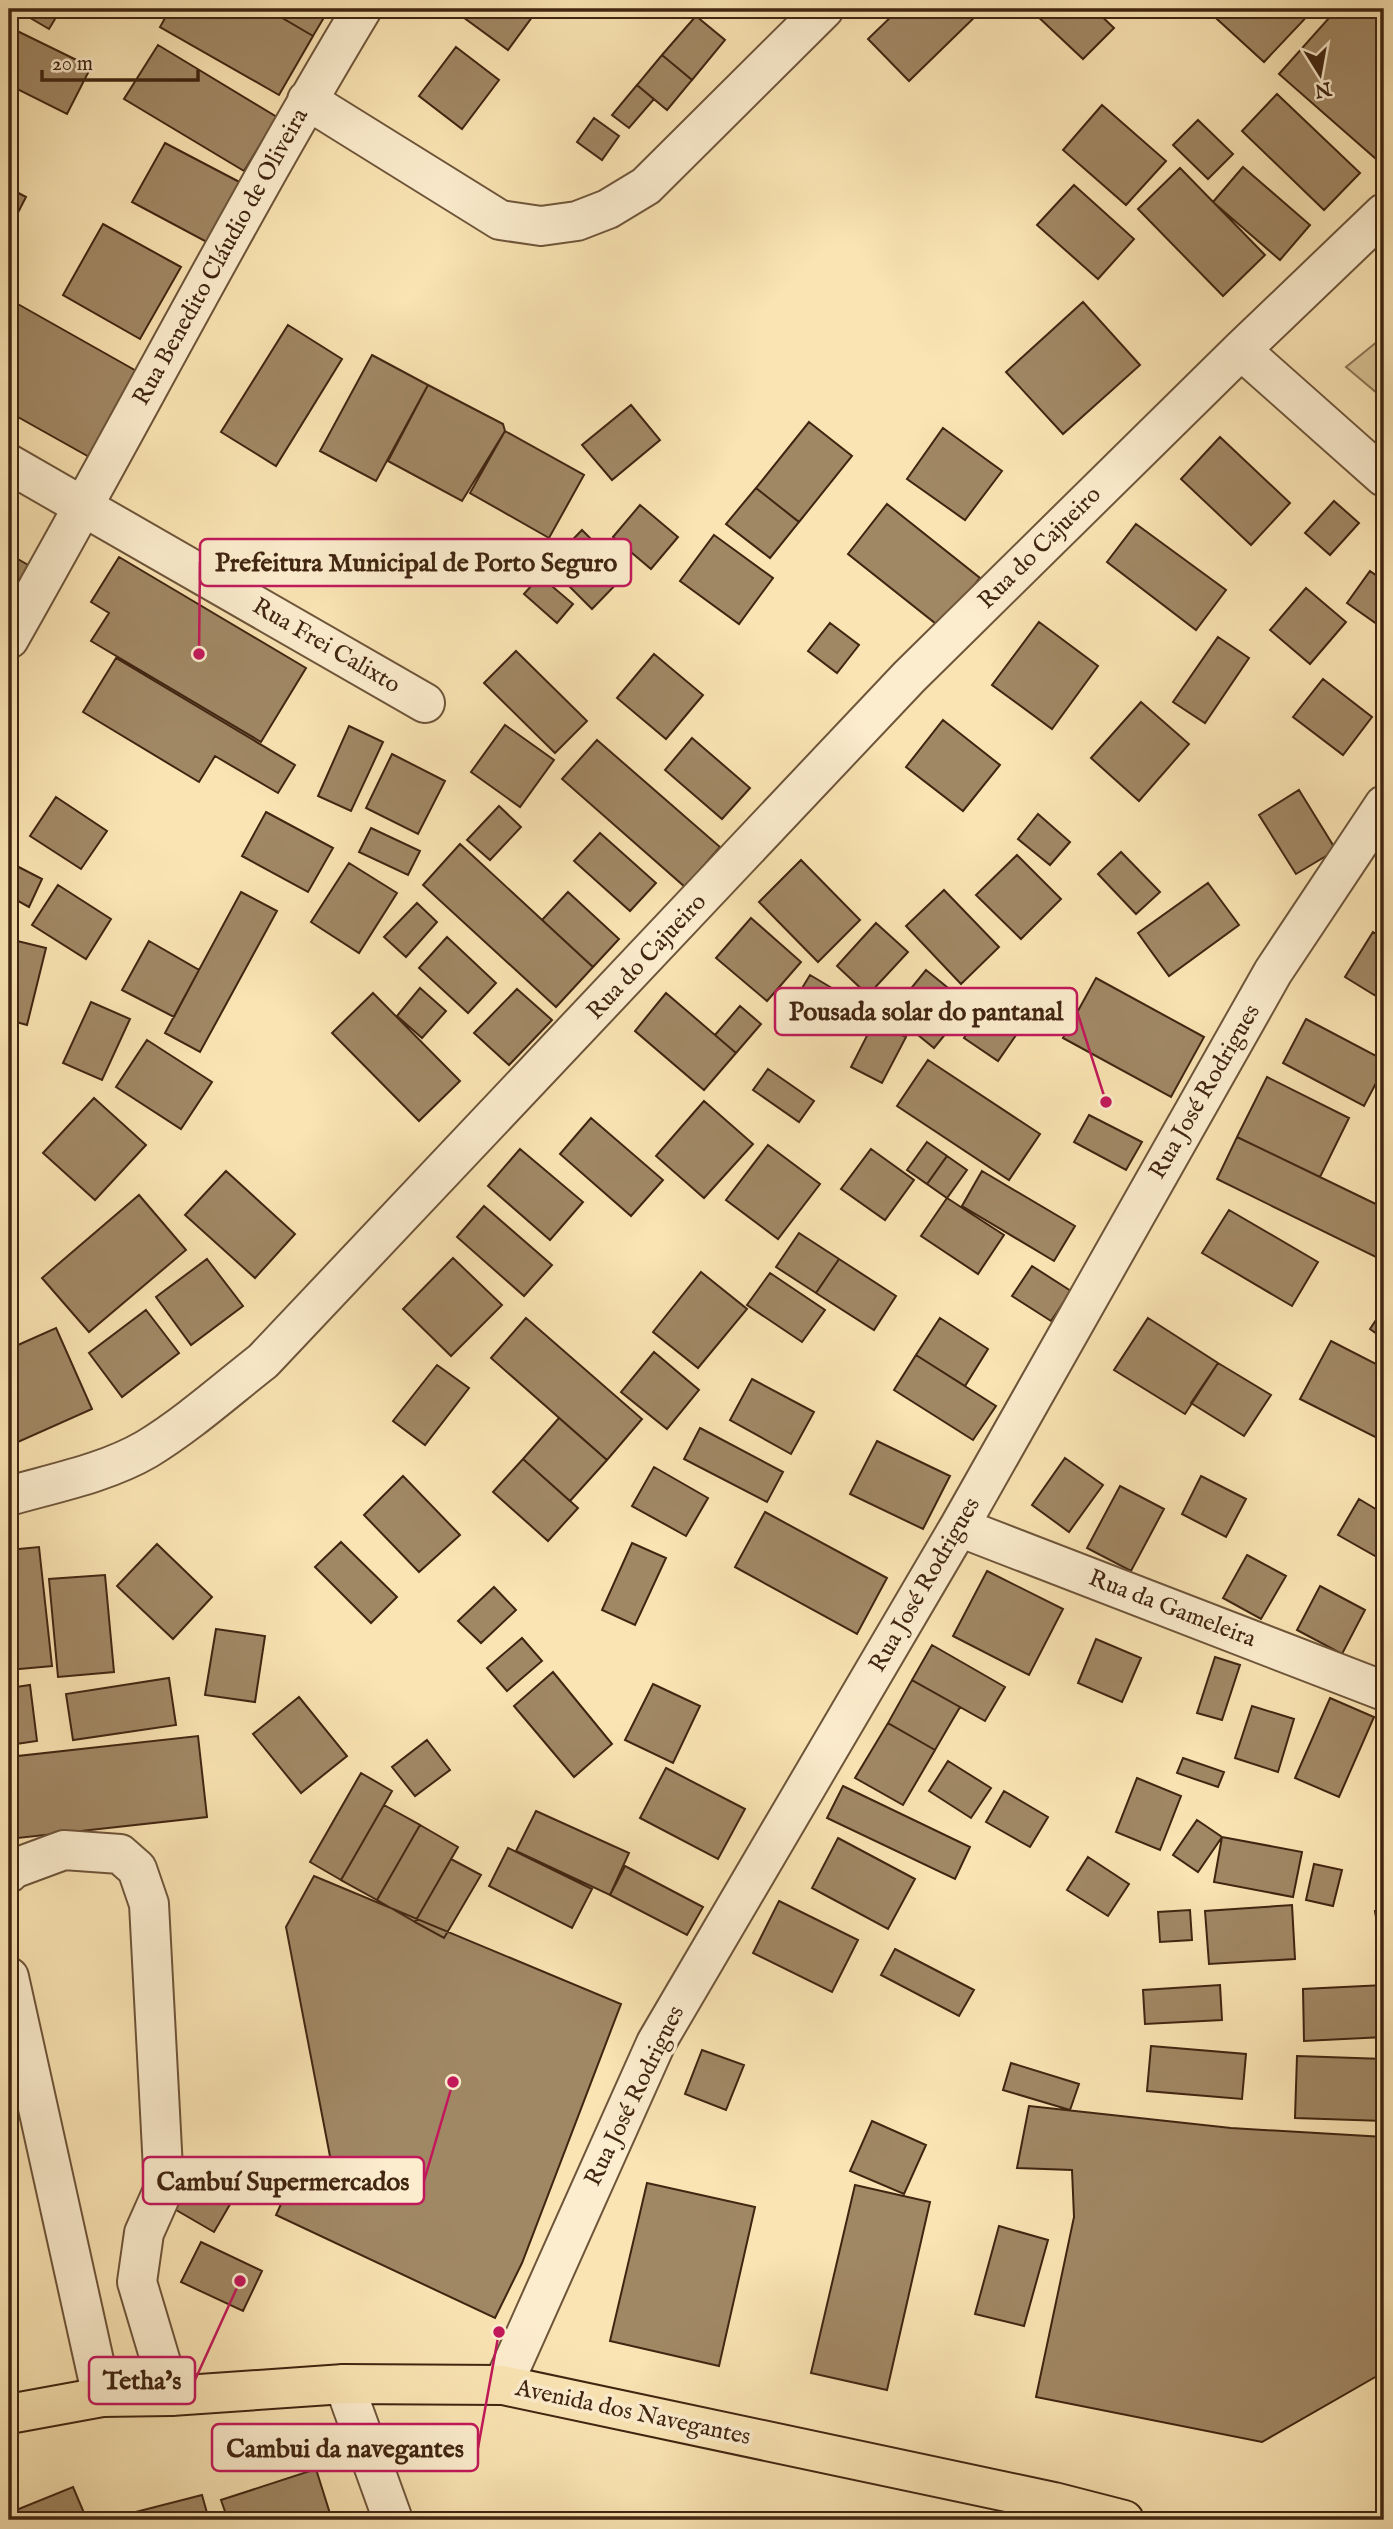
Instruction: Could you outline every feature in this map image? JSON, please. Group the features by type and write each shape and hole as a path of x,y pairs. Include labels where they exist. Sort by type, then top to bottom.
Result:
{"main road":[{"name":"Avenida dos Navegantes","path":"9,2414 102,2397 171,2396 344,2384 503,2385 1054,2502 1124,2520"}],"street":[{"name":"Rua Benedito Cláudio de Oliveira","path":"9,639 84,508 307,100 362,9"},
{"path":"307,100 500,220 541,226 578,221 608,209 646,186 824,9"},
{"name":"Rua do Cajueiro","path":"9,1496 110,1466 146,1449 191,1418 263,1360 909,677 1384,213"},
{"path":"1241,350 1384,477"},
{"name":"Rua Frei Calixto","path":"9,464 425,703"},
{"name":"Rua José Rodrigues","path":"503,2385 656,2043 959,1527 1273,972 1384,805"},
{"name":"Rua da Gameleira","path":"959,1527 1384,1691"},
{"path":"9,1873 10,1870 64,1850 120,1854 137,1869 149,1904 164,2188 144,2233 137,2282 171,2396"},
{"path":"9,1977 102,2397"},
{"path":"344,2384 393,2520"}],"shaded area":[{"path":"1384,336 1384,399 1346,367"}],"building":[{"path":"15,9 61,9 49,29"},
{"path":"170,9 267,9 313,36 279,95 160,27"},
{"path":"267,9 329,9 313,36"},
{"path":"452,9 538,9 508,50"},
{"path":"899,9 983,9 909,81 868,39"},
{"path":"1038,9 1094,9 1114,28 1083,59 1034,13"},
{"path":"1206,9 1314,9 1264,62"},
{"path":"1337,9 1376,9 1384,16 1384,166 1279,74"},
{"path":"696,16 725,40 692,80 662,55"},
{"path":"9,27 91,67 67,114 9,85"},
{"path":"158,45 277,117 244,171 124,99"},
{"path":"456,47 499,80 462,129 419,96"},
{"path":"662,55 692,80 667,110 637,85"},
{"path":"637,85 654,99 629,128 612,115"},
{"path":"1277,94 1360,173 1324,210 1242,131"},
{"path":"1102,105 1166,161 1126,205 1063,150"},
{"path":"594,118 619,136 602,160 577,142"},
{"path":"1198,120 1233,154 1208,179 1173,145"},
{"path":"165,143 249,187 216,247 132,202"},
{"path":"1243,167 1310,225 1280,260 1213,202"},
{"path":"1180,168 1265,255 1223,296 1138,209"},
{"path":"1074,185 1134,239 1098,279 1037,225"},
{"path":"9,188 26,197 9,230"},
{"path":"103,224 181,267 140,339 63,295"},
{"path":"1083,302 1140,365 1063,434 1006,372"},
{"path":"16,303 140,373 91,458 9,412 9,316"},
{"path":"288,325 342,359 276,466 221,432"},
{"path":"372,355 428,385 376,481 320,451"},
{"path":"428,385 503,424 505,431 462,501 388,461"},
{"path":"631,405 660,440 612,480 582,445"},
{"path":"809,422 852,456 799,522 756,488"},
{"path":"943,428 1002,471 965,520 907,479"},
{"path":"505,431 584,475 549,538 470,493"},
{"path":"1220,437 1290,503 1251,545 1181,479"},
{"path":"756,488 799,522 770,558 726,524"},
{"path":"1334,501 1359,523 1330,555 1305,533"},
{"path":"887,504 980,578 940,627 848,554"},
{"path":"640,505 678,537 651,569 613,537"},
{"path":"1136,524 1226,590 1196,630 1107,562"},
{"path":"582,530 626,574 592,609 548,565"},
{"path":"714,535 773,578 739,624 680,581"},
{"path":"9,554 30,566 9,601"},
{"path":"119,557 306,668 261,742 91,641 109,613 91,602"},
{"path":"1370,571 1384,581 1384,629 1347,603"},
{"path":"540,576 573,604 557,623 524,594"},
{"path":"1306,588 1346,622 1310,664 1270,630"},
{"path":"1039,622 1098,666 1052,729 992,685"},
{"path":"830,623 859,645 837,673 808,651"},
{"path":"1218,637 1249,658 1205,723 1173,702"},
{"path":"516,651 587,721 555,753 484,683"},
{"path":"654,654 703,695 666,739 617,698"},
{"path":"116,658 295,765 278,793 215,756 199,782 83,712"},
{"path":"1323,679 1372,717 1343,755 1293,717"},
{"path":"1141,702 1189,744 1139,801 1091,758"},
{"path":"943,720 1000,765 963,811 906,767"},
{"path":"505,725 554,760 520,807 471,772"},
{"path":"349,726 383,742 351,811 318,796"},
{"path":"692,738 750,788 722,819 665,770"},
{"path":"597,740 720,847 685,887 562,779"},
{"path":"392,754 445,781 418,834 366,808"},
{"path":"1299,790 1336,850 1296,874 1259,815"},
{"path":"56,797 107,831 81,869 30,836"},
{"path":"499,806 521,827 490,860 467,840"},
{"path":"266,812 333,848 308,892 242,856"},
{"path":"1038,814 1070,842 1050,865 1018,839"},
{"path":"371,828 420,851 408,875 359,852"},
{"path":"600,833 656,883 630,911 574,861"},
{"path":"460,844 593,967 556,1007 423,885"},
{"path":"1121,852 1160,892 1136,914 1098,874"},
{"path":"1017,855 1061,899 1021,939 976,895"},
{"path":"801,860 860,920 818,962 759,902"},
{"path":"9,862 42,879 29,907 9,896"},
{"path":"349,863 397,893 359,953 311,922"},
{"path":"1208,883 1239,925 1169,976 1138,933"},
{"path":"58,885 111,919 86,959 32,925"},
{"path":"944,890 999,947 961,984 906,926"},
{"path":"241,892 277,911 200,1052 165,1033"},
{"path":"568,892 619,939 593,967 542,920"},
{"path":"417,903 437,922 406,957 384,937"},
{"path":"751,918 801,962 767,1001 716,958"},
{"path":"876,923 908,952 868,995 837,966"},
{"path":"1373,932 1384,939 1384,1001 1345,977"},
{"path":"447,937 496,983 468,1013 419,968"},
{"path":"9,939 46,948 27,1025 9,1020"},
{"path":"149,941 199,970 174,1017 122,990"},
{"path":"926,970 969,1005 934,1048 891,1013"},
{"path":"810,975 847,997 824,1035 787,1013"},
{"path":"1096,978 1204,1037 1171,1097 1063,1038"},
{"path":"420,988 446,1011 422,1038 397,1016"},
{"path":"517,989 552,1020 509,1065 474,1033"},
{"path":"373,993 460,1081 419,1121 332,1033"},
{"path":"666,993 736,1053 704,1090 635,1031"},
{"path":"91,1002 130,1019 102,1080 63,1063"},
{"path":"988,1002 1023,1025 998,1061 964,1038"},
{"path":"740,1006 761,1024 736,1053 715,1035"},
{"path":"1306,1019 1384,1060 1384,1068 1364,1106 1283,1063"},
{"path":"874,1022 906,1037 882,1083 851,1067"},
{"path":"147,1040 212,1082 181,1129 116,1087"},
{"path":"928,1060 1040,1134 1009,1180 897,1106"},
{"path":"768,1069 814,1101 799,1122 753,1090"},
{"path":"1267,1077 1349,1118 1320,1177 1237,1137"},
{"path":"94,1098 146,1145 95,1200 43,1153"},
{"path":"704,1101 753,1144 704,1198 656,1156"},
{"path":"1089,1115 1142,1142 1126,1170 1074,1142"},
{"path":"591,1118 663,1180 631,1216 560,1154"},
{"path":"1237,1137 1384,1208 1384,1261 1217,1179"},
{"path":"927,1142 947,1156 927,1184 907,1170"},
{"path":"768,1145 820,1184 778,1239 726,1200"},
{"path":"520,1149 583,1202 550,1240 488,1186"},
{"path":"871,1149 914,1180 885,1220 841,1189"},
{"path":"947,1156 967,1170 947,1198 927,1184"},
{"path":"226,1171 295,1234 255,1278 185,1215"},
{"path":"982,1171 1075,1226 1054,1261 962,1206"},
{"path":"139,1195 186,1250 89,1332 42,1278"},
{"path":"947,1198 1004,1235 978,1274 921,1236"},
{"path":"484,1206 552,1265 524,1296 457,1237"},
{"path":"1229,1210 1318,1262 1292,1306 1202,1253"},
{"path":"799,1233 839,1259 816,1293 776,1267"},
{"path":"453,1258 502,1305 451,1356 403,1309"},
{"path":"207,1259 243,1306 191,1345 156,1297"},
{"path":"839,1259 896,1296 874,1330 816,1293"},
{"path":"1032,1266 1071,1291 1051,1321 1012,1296"},
{"path":"701,1272 747,1309 698,1368 653,1332"},
{"path":"770,1273 825,1310 802,1342 747,1305"},
{"path":"1384,1308 1384,1339 1370,1329"},
{"path":"146,1310 179,1353 122,1397 89,1353"},
{"path":"526,1318 642,1419 607,1460 491,1358"},
{"path":"940,1318 988,1349 965,1386 916,1355"},
{"path":"1148,1318 1218,1363 1185,1414 1114,1370"},
{"path":"56,1328 92,1409 9,1446 9,1349"},
{"path":"1331,1341 1384,1368 1383,1441 1300,1399"},
{"path":"654,1352 699,1390 667,1429 621,1392"},
{"path":"916,1355 996,1406 973,1440 894,1390"},
{"path":"1218,1363 1271,1395 1244,1436 1191,1403"},
{"path":"437,1365 469,1388 425,1445 393,1421"},
{"path":"752,1379 814,1412 791,1454 730,1420"},
{"path":"559,1418 607,1460 570,1501 523,1459"},
{"path":"700,1428 783,1472 767,1502 684,1459"},
{"path":"877,1441 950,1476 923,1529 850,1494"},
{"path":"1065,1458 1103,1485 1069,1532 1032,1505"},
{"path":"523,1459 578,1508 548,1541 493,1492"},
{"path":"654,1467 708,1498 686,1536 632,1506"},
{"path":"403,1476 460,1535 419,1572 364,1515"},
{"path":"1201,1476 1246,1499 1226,1537 1182,1514"},
{"path":"1120,1486 1164,1509 1131,1571 1087,1548"},
{"path":"1359,1499 1384,1514 1384,1561 1338,1535"},
{"path":"765,1512 887,1578 857,1634 735,1567"},
{"path":"341,1542 397,1597 371,1623 315,1567"},
{"path":"632,1543 666,1558 635,1625 602,1610"},
{"path":"157,1544 212,1597 173,1639 117,1586"},
{"path":"39,1547 52,1666 9,1670 9,1550"},
{"path":"1247,1555 1286,1576 1261,1619 1223,1598"},
{"path":"987,1571 1063,1609 1029,1675 953,1636"},
{"path":"105,1575 114,1672 58,1677 49,1579"},
{"path":"1320,1586 1365,1610 1342,1654 1297,1630"},
{"path":"494,1587 516,1610 481,1643 458,1621"},
{"path":"216,1629 265,1636 255,1702 205,1695"},
{"path":"522,1638 542,1661 507,1691 487,1668"},
{"path":"1096,1639 1141,1658 1122,1702 1078,1683"},
{"path":"932,1645 1005,1687 985,1721 912,1680"},
{"path":"1215,1657 1240,1665 1222,1720 1197,1713"},
{"path":"553,1672 612,1744 574,1777 514,1706"},
{"path":"169,1678 176,1725 73,1740 66,1694"},
{"path":"912,1680 960,1707 935,1750 888,1723"},
{"path":"653,1684 700,1706 673,1763 625,1740"},
{"path":"30,1685 37,1741 9,1745 9,1688"},
{"path":"299,1697 347,1756 301,1793 253,1734"},
{"path":"1330,1698 1374,1717 1339,1797 1295,1778"},
{"path":"1252,1706 1294,1719 1278,1772 1235,1758"},
{"path":"888,1723 935,1750 903,1805 855,1778"},
{"path":"1382,1734 1384,1735 1384,1775 1376,1774"},
{"path":"198,1736 207,1817 9,1839 9,1757"},
{"path":"427,1740 450,1770 415,1796 392,1767"},
{"path":"1183,1758 1224,1772 1218,1787 1177,1773"},
{"path":"948,1761 991,1788 971,1818 929,1791"},
{"path":"666,1768 745,1809 718,1859 640,1818"},
{"path":"361,1773 392,1791 341,1880 310,1862"},
{"path":"1137,1778 1181,1796 1160,1850 1116,1832"},
{"path":"843,1786 970,1847 955,1879 827,1818"},
{"path":"1004,1791 1048,1817 1030,1847 986,1822"},
{"path":"384,1805 420,1825 377,1900 341,1880"},
{"path":"536,1811 629,1853 610,1895 516,1851"},
{"path":"1197,1820 1222,1837 1198,1872 1173,1855"},
{"path":"420,1825 458,1847 415,1922 377,1900"},
{"path":"1222,1837 1302,1852 1293,1897 1214,1882"},
{"path":"838,1838 915,1879 888,1929 812,1888"},
{"path":"508,1848 592,1889 572,1928 489,1886"},
{"path":"1088,1857 1129,1884 1108,1916 1067,1890"},
{"path":"451,1859 481,1875 444,1938 415,1922"},
{"path":"1314,1864 1342,1870 1333,1906 1306,1900"},
{"path":"625,1866 703,1907 687,1935 610,1895"},
{"path":"314,1876 621,2004 522,2263 495,2318 276,2215 301,2160 333,2172 286,1927"},
{"path":"779,1901 858,1940 832,1992 753,1953"},
{"path":"1292,1905 1295,1959 1209,1964 1205,1911"},
{"path":"1384,1909 1384,1953 1382,1954 1375,1911"},
{"path":"1190,1910 1192,1940 1160,1942 1158,1912"},
{"path":"895,1949 974,1990 959,2016 881,1975"},
{"path":"1220,1985 1222,2020 1145,2024 1143,1990"},
{"path":"1384,1985 1384,2037 1304,2041 1303,1989"},
{"path":"1151,2046 1246,2054 1242,2099 1147,2091"},
{"path":"702,2050 744,2065 726,2110 685,2094"},
{"path":"1297,2056 1384,2059 1384,2121 1295,2118"},
{"path":"1011,2063 1079,2084 1070,2110 1003,2090"},
{"path":"1029,2106 1231,2128 1384,2137 1384,2372 1262,2442 1036,2397 1074,2217 1072,2170 1017,2168"},
{"path":"872,2121 926,2145 904,2194 850,2171"},
{"path":"190,2158 240,2187 214,2232 164,2203"},
{"path":"647,2183 755,2207 719,2366 610,2341"},
{"path":"855,2185 930,2202 887,2390 811,2373"},
{"path":"999,2226 1048,2240 1024,2326 975,2314"},
{"path":"201,2242 262,2271 243,2311 181,2282"},
{"path":"316,2469 332,2520 228,2520 221,2500"},
{"path":"73,2487 87,2520 9,2520 9,2513"},
{"path":"202,2495 209,2520 121,2520 120,2516"}],"place":[{"name":"Prefeitura Municipal de Porto Seguro","path":"199,654"},
{"name":"Pousada solar do pantanal","path":"1106,1102"},
{"name":"Cambuí Supermercados","path":"453,2082"},
{"name":"Tetha's","path":"240,2281"},
{"name":"Cambui da navegantes","path":"499,2332"}]}
